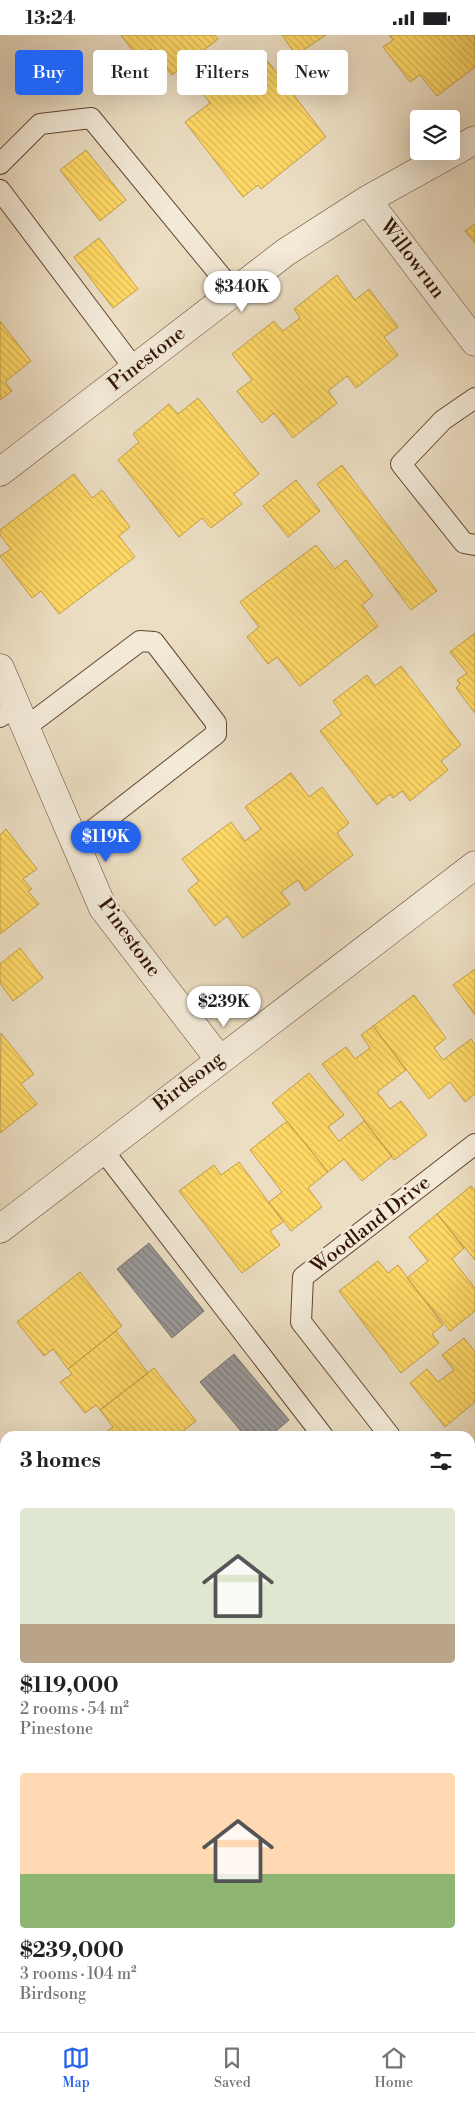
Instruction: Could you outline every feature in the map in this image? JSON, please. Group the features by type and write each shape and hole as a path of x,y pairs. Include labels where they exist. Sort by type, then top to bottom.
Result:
{"street":[{"name":"Pinestone","path":"0,472 286,252 368,200 475,140"},
{"name":"Willowrun","path":"368,200 475,342"},
{"name":"Pinestone","path":"0,668 14,717 75,844 103,908 219,1059"},
{"name":"Birdsong","path":"0,1229 219,1059 475,865"}],"lane":[{"path":"0,164 40,123 91,118 234,292"},
{"path":"0,190 134,368"},
{"path":"475,398 443,420 401,465 464,543 475,545"},
{"path":"14,717 140,641 154,642 216,723 216,734 75,844"},
{"name":"Woodland Drive","path":"386,1431 301,1322 303,1277 475,1144"},
{"path":"102,1149 319,1431"}],"building: Homes":[{"path":"121,35 215,35 218,39 204,50 177,50 177,71 172,75 167,69 167,50 132,50"},
{"path":"282,35 326,35 304,50 292,50"},
{"path":"389,35 475,35 475,67 437,96 420,75 410,82 383,47 393,40"},
{"path":"267,60 277,73 277,95 294,95 326,137 261,189 258,185 243,197 185,122 210,103 204,95 267,95"},
{"path":"86,150 126,200 100,221 60,170"},
{"path":"475,224 475,243 465,231"},
{"path":"99,238 138,289 113,308 74,257"},
{"path":"337,275 355,300 369,289 398,327 384,337 398,355 356,388 347,376 328,391 337,403 293,438 274,413 262,423 237,391 252,380 232,354 274,321 283,331 300,318 294,309"},
{"path":"0,321 31,361 5,382 12,391 0,400"},
{"path":"198,398 259,474 234,494 242,504 211,528 202,518 179,537 118,460 139,442 133,434 169,404 178,414"},
{"path":"342,465 437,591 411,610 317,484"},
{"path":"74,474 92,498 102,490 130,527 119,536 135,557 59,614 41,591 32,598 0,556 11,549 0,535 0,530"},
{"path":"296,480 320,511 288,537 263,506"},
{"path":"316,545 335,569 346,560 373,596 362,605 378,626 300,686 277,657 268,664 247,637 259,627 240,602"},
{"path":"475,633 475,713 456,688 460,684 457,680 467,673 450,652"},
{"path":"401,666 461,745 441,761 448,770 410,801 402,791 393,798 390,794 377,805 320,731 342,714 333,701 367,675 375,686"},
{"path":"291,773 309,797 322,787 349,823 337,833 353,855 305,891 298,880 281,892 290,904 243,938 227,916 215,926 188,890 199,881 182,859 231,822 245,841 261,829 245,807"},
{"path":"6,829 37,869 23,879 32,889 28,891 39,904 0,934 0,835"},
{"path":"20,948 43,978 13,1001 0,983 0,964"},
{"path":"475,969 475,1015 453,985"},
{"path":"414,995 446,1038 434,1048 443,1060 471,1039 475,1045 475,1094 465,1102 450,1082 429,1099 373,1026"},
{"path":"373,1026 406,1070 377,1092 390,1109 401,1101 427,1135 394,1160 322,1064 346,1047 355,1059 370,1048 361,1035"},
{"path":"1,1033 34,1074 21,1084 37,1104 0,1133"},
{"path":"309,1073 344,1115 328,1127 339,1141 364,1121 392,1156 362,1181 344,1159 328,1172 272,1103"},
{"path":"287,1121 328,1172 308,1188 322,1207 291,1231 269,1202 282,1192 250,1150"},
{"path":"239,1162 283,1222 270,1231 280,1245 242,1273 179,1191 214,1165 221,1175"},
{"path":"471,1186 475,1190 475,1260 437,1214"},
{"path":"437,1214 464,1248 452,1259 475,1288 475,1311 450,1331 407,1278 428,1261 409,1237"},
{"path":"378,1261 388,1273 398,1265 443,1325 432,1334 439,1343 401,1373 339,1291"},
{"path":"80,1272 122,1326 68,1369 53,1349 44,1356 17,1322"},
{"path":"116,1331 148,1373 100,1410 96,1405 85,1413 60,1382 72,1374 68,1369"},
{"path":"464,1338 475,1352 475,1402 445,1427 410,1383 427,1369 438,1382 454,1370 442,1355"},
{"path":"154,1368 196,1421 183,1431 108,1431 113,1427 100,1410"}],"building: Industry":[{"path":"149,1243 204,1311 172,1338 117,1269"},
{"path":"234,1354 289,1420 276,1431 241,1431 200,1382"}]}
